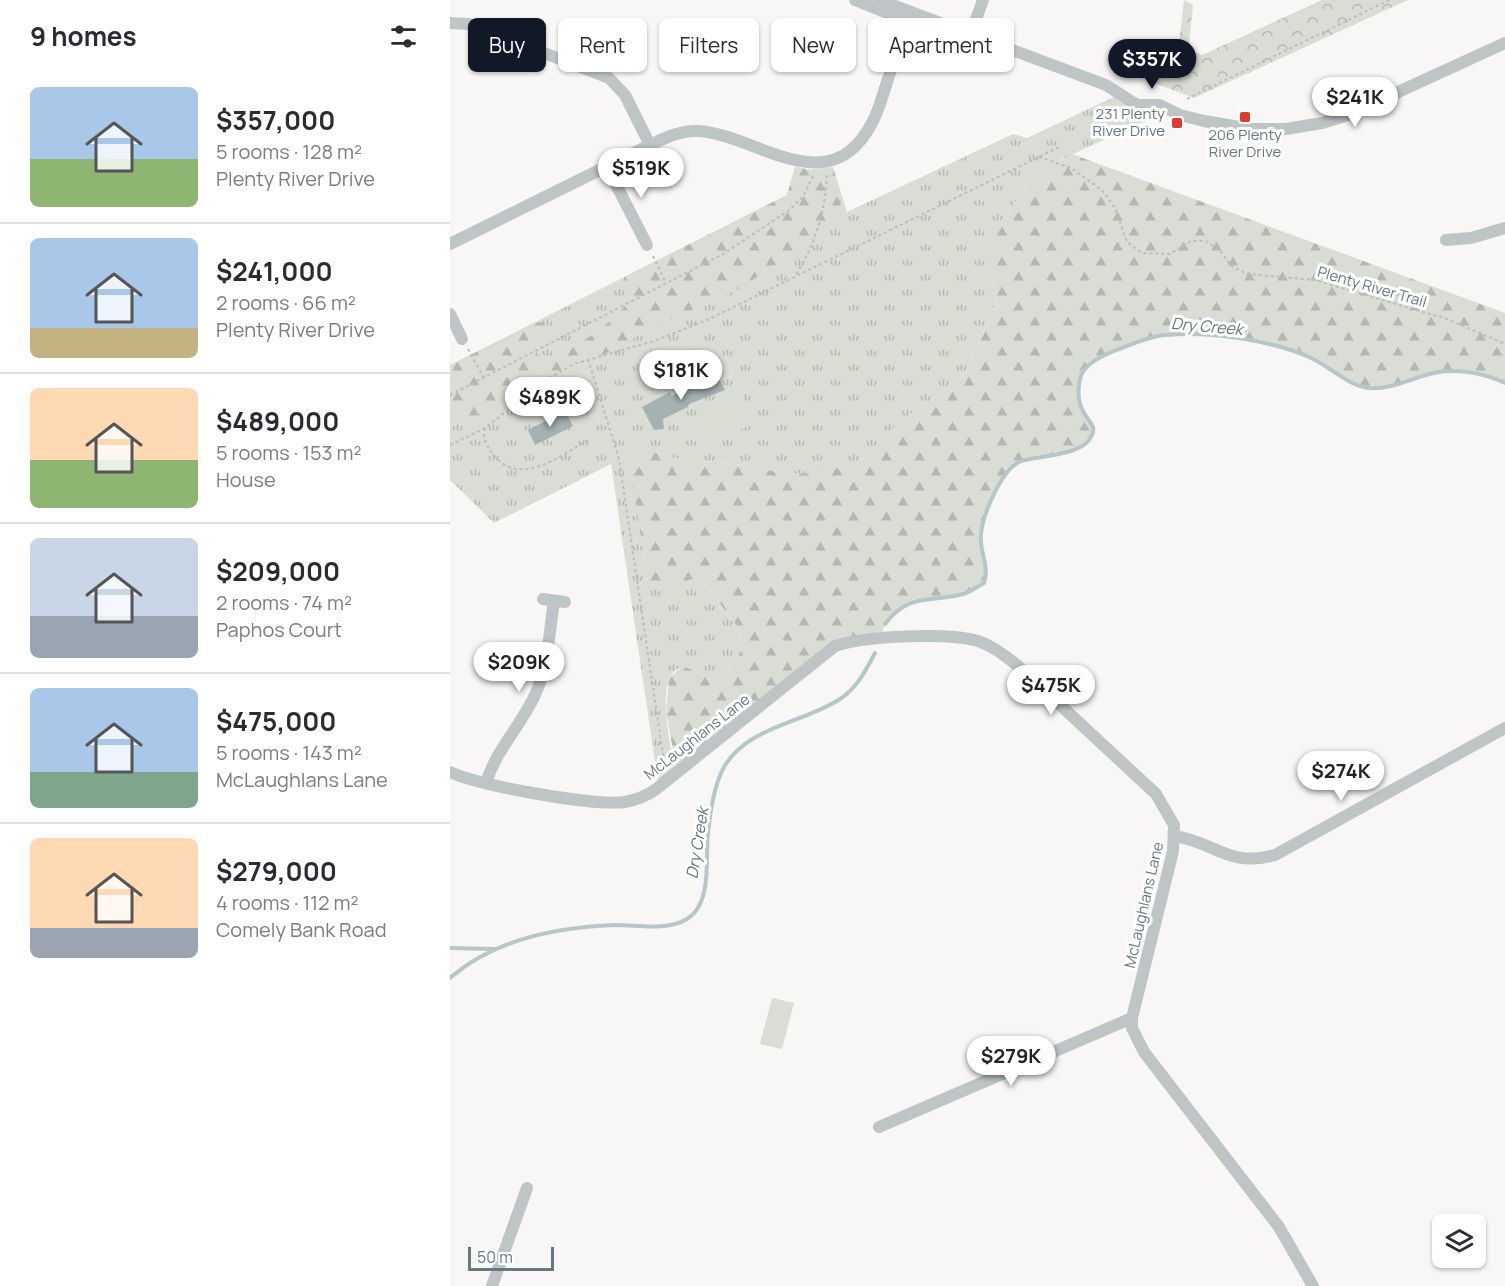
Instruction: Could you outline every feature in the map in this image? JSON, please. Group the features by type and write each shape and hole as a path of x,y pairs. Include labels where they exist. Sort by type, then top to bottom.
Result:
{"street":[{"path":"855,0 908,18"},
{"path":"879,0 908,18"},
{"path":"976,18 983,0"},
{"path":"450,23 469,24 609,78 625,95 650,145"},
{"path":"1014,52 1106,85 1137,105 1160,105 1175,113 1252,129 1286,129 1322,123 1364,108 1505,43"},
{"path":"450,244 650,145 683,132 708,132 799,162 823,162 853,148 867,133 890,72"},
{"path":"607,167 647,245"},
{"path":"1446,240 1471,238 1505,228"},
{"path":"450,314 462,339"},
{"path":"486,783 497,754 538,689 554,601"},
{"name":"McLaughlans Lane","path":"450,772 486,783 567,797 616,802 643,797 669,779 835,646 862,639 962,639 986,644 1005,655 1138,776 1165,808 1174,825 1167,879 1132,1018"},
{"path":"1174,836 1191,838 1243,860 1275,855 1505,728"},
{"path":"879,1127 1132,1018 1132,1028 1144,1052 1279,1227 1313,1286"},
{"path":"492,1286 527,1188"}],"path":[{"path":"1187,99 1389,0"},
{"path":"450,445 486,428 549,378 588,358 674,333 752,298 796,274 1059,147"},
{"name":"Plenty River Trail","path":"1039,157 1071,168 1102,190 1115,208 1127,242 1142,253 1170,254 1191,241 1206,241 1221,252 1231,266 1247,274 1316,280 1455,321 1505,344"},
{"path":"796,274 807,258 826,196 823,162"},
{"path":"450,395 723,254 788,210 803,197 823,162"},
{"path":"647,245 667,284"},
{"path":"462,339 484,378"},
{"path":"588,358 619,459 664,765 669,779"},
{"path":"486,428 486,445 498,461 513,469 547,463 590,440"}],"green space":[{"path":"1184,0 1193,5 1189,43 1191,50 1202,55 1322,0 1408,0 1194,98 1149,81 1187,62 1179,43"},
{"path":"1118,95 1159,110 1160,114 1060,160 1027,186 999,223 990,268 997,299 971,362 960,380 903,419 857,464 813,473 788,474 732,463 682,460 636,447 629,453 648,583 691,579 703,582 738,627 742,645 740,653 718,679 707,678 684,669 677,669 670,677 667,688 666,716 675,769 658,782 611,464 494,523 450,480 450,365 787,195 795,167 811,170 833,167 847,212 1013,134 1027,138"},
{"path":"1072,154 1505,313 1505,383 1486,376 1446,371 1391,386 1369,388 1353,383 1309,357 1294,351 1239,338 1219,336 1182,334 1153,337 1106,354 1084,370 1079,384 1080,405 1093,427 1089,440 1077,449 1068,452 1021,461 1007,473 995,493 985,515 981,534 986,570 984,583 964,594 905,605 888,620 882,633 842,639 676,766 666,712 669,677 683,667 708,678 718,679 740,653 742,645 738,627 703,582 691,579 665,590 655,589 648,583 629,460 630,449 636,447 682,460 732,463 788,474 813,473 857,464 903,419 960,380 971,362 997,299 990,268 990,240 999,223 1027,186 1047,168"},
{"path":"795,167 811,170 833,167 840,193 840,210 834,225 827,232 727,295 664,322 522,397 492,410 467,417 450,418 453,389 450,385 450,365 539,322 546,324 548,330 536,348 537,354 547,359 565,352 602,328 621,311 627,298 624,277 787,195"},
{"path":"742,396 755,422 705,447 692,422"},
{"path":"772,998 794,1003 782,1049 760,1044"}],"building":[{"path":"716,373 725,390 689,404 688,407 663,419 664,429 654,430 642,407 670,392 672,396"},
{"path":"565,411 573,426 535,445 528,430"}],"waterway":[{"name":"Dry Creek","path":"885,624 894,614 912,603 963,594 984,583 986,570 981,534 985,515 1001,482 1014,465 1021,461 1068,452 1077,449 1089,440 1093,427 1080,405 1079,384 1082,374 1098,359 1133,344 1160,336 1182,334 1239,338 1294,351 1309,357 1353,383 1369,388 1391,386 1446,371 1486,376 1505,383"},
{"name":"Dry Creek","path":"450,978 486,954 550,932 594,926 662,926 687,919 695,912 704,891 711,808 724,767 734,753 747,742 826,707 846,695 860,678 875,653"},
{"name":"Dry Creek","path":"450,948 494,949"}],"place":[{"name":"206 Plenty River Drive","path":"1245,117"},
{"name":"231 Plenty River Drive","path":"1177,123"}]}
